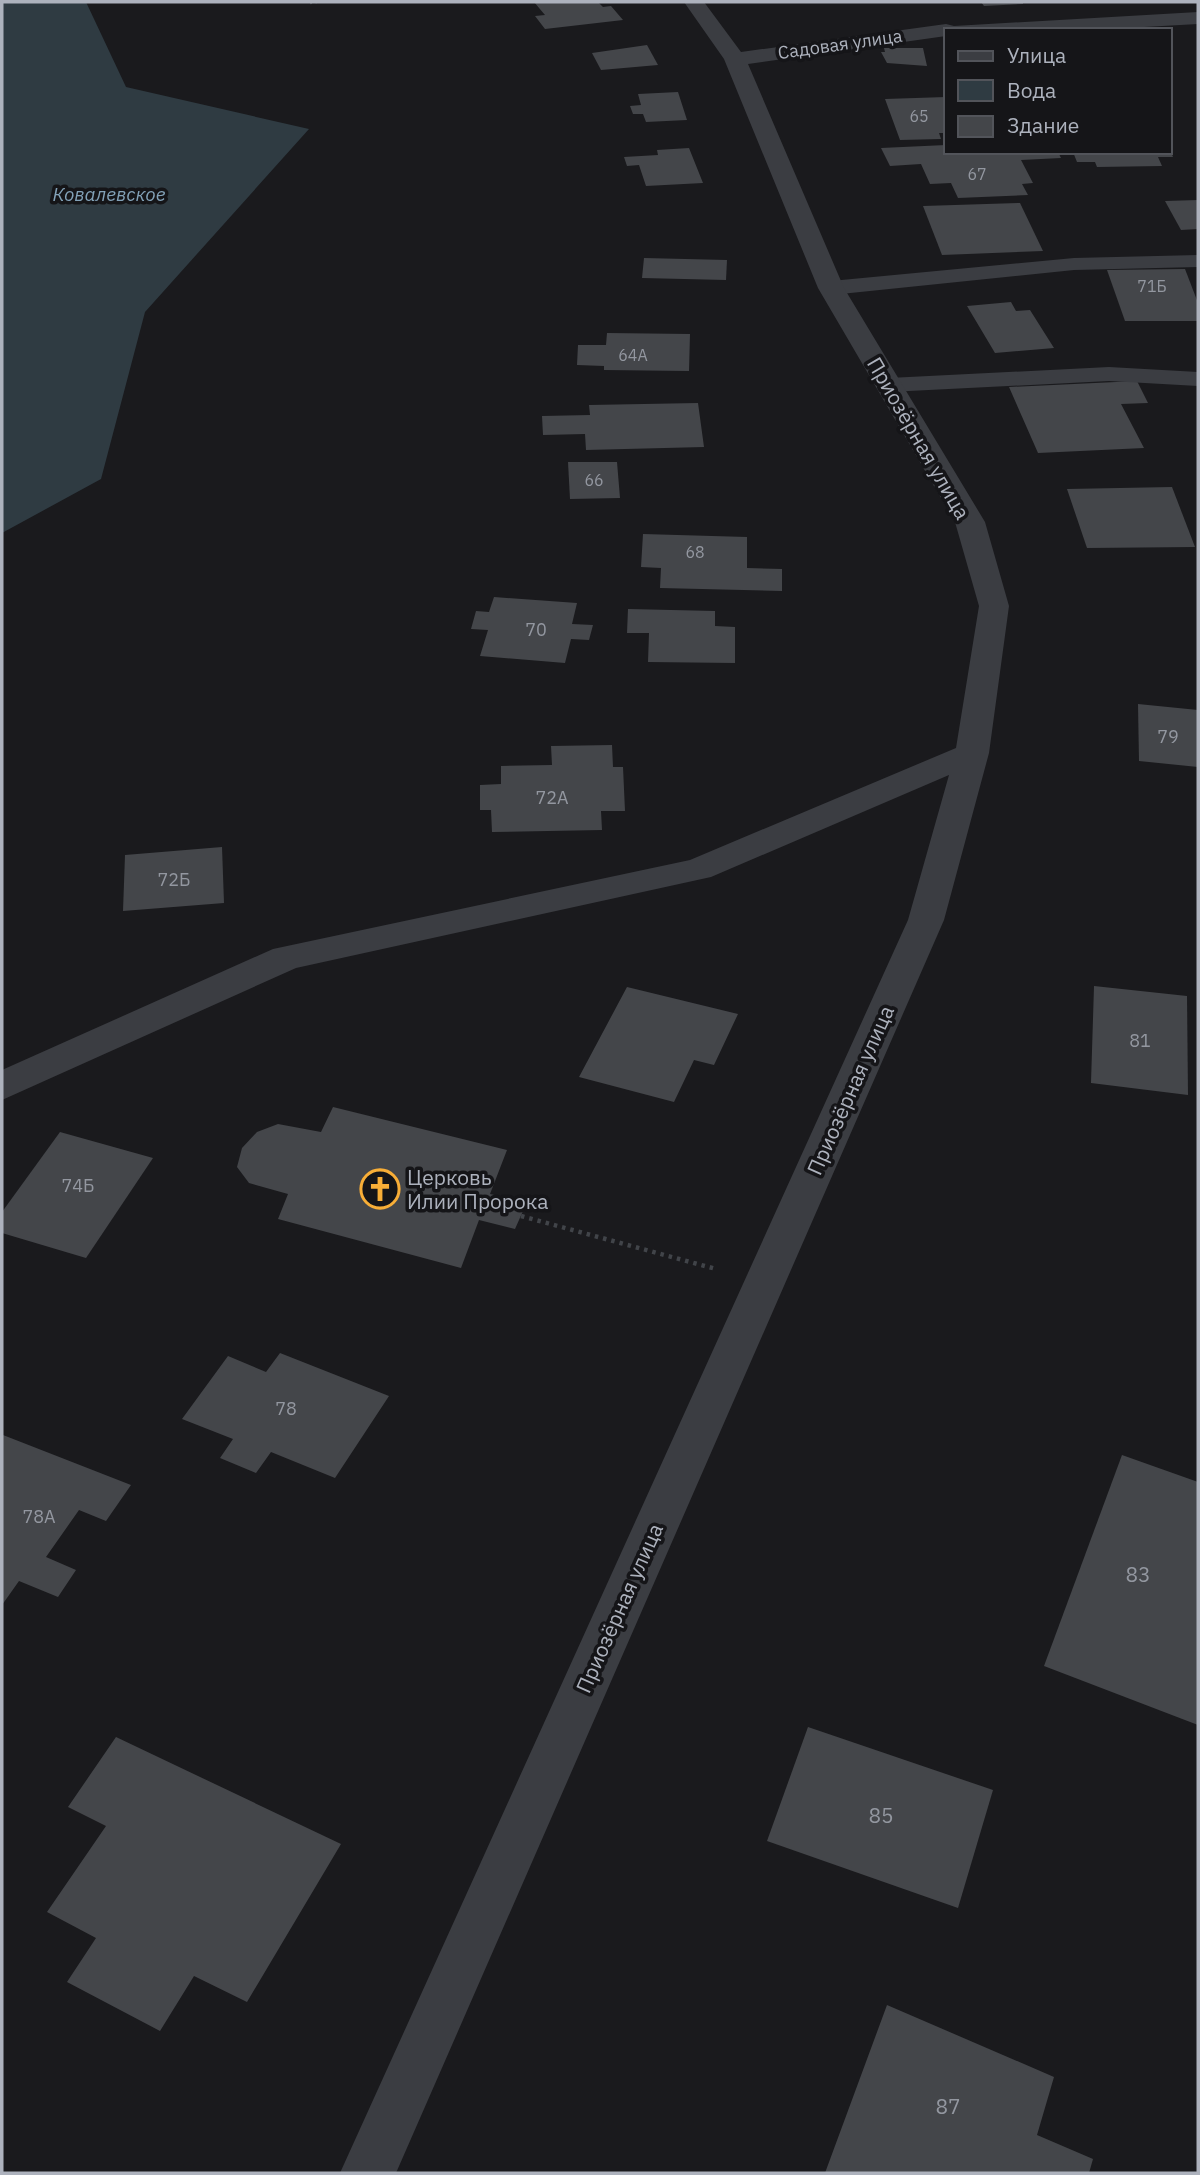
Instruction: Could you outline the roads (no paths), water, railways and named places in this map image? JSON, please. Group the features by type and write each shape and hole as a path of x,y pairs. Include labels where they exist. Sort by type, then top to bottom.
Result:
{"street":[{"name":"Приозёрная улица","path":"368,2173 926,920 972,753 994,606 970,522 831,288 734,59 694,2"},
{"path":"1004,28 1198,19"},
{"name":"Садовая улица","path":"734,59 944,30"},
{"path":"2,1086 286,958 699,869 972,753"}],"lane":[{"path":"831,288 1074,264 1198,261"},
{"path":"889,384 1109,374 1198,379"}],"water":[{"name":"Ковалевское","path":"2,2 86,2 126,87 309,129 145,312 101,479 2,533"}],"place":[{"name":"Церковь Илии Пророка","path":"380,1189"}]}
